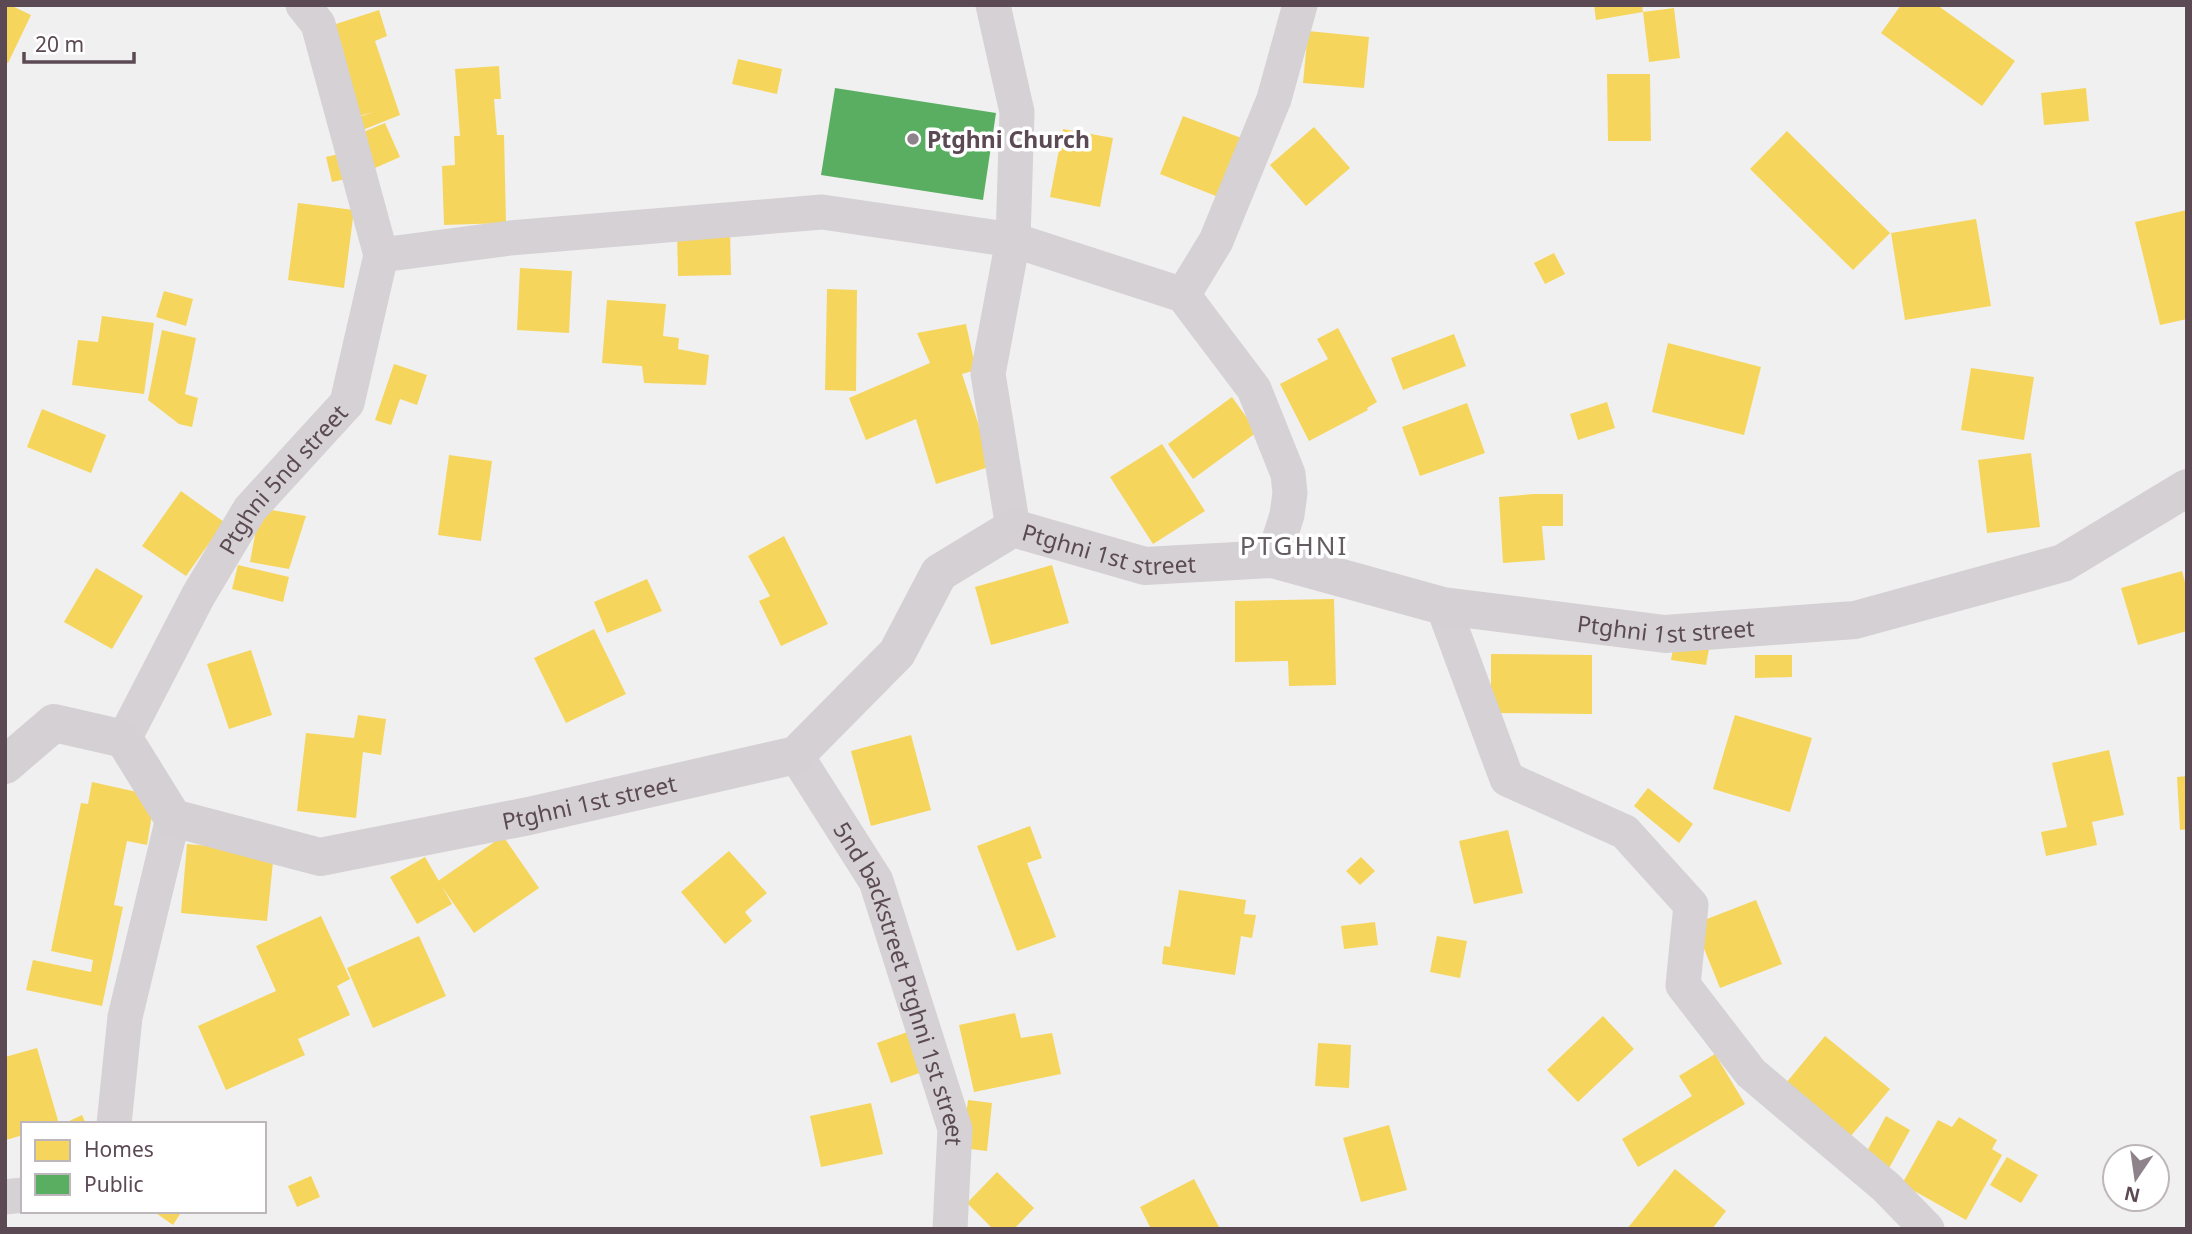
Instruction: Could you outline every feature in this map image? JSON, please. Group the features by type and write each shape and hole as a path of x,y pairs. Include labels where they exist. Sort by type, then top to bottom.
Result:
{"street":[{"name":"Ptghni 5nd street","path":"124,739 198,596 250,509 347,402 381,255 318,24 303,5"},
{"path":"993,5 1017,112 1013,240 988,374 1013,528"},
{"path":"1182,295 1216,241 1274,99 1300,5"},
{"path":"381,255 510,238 822,212 1013,240 1182,295 1254,390 1288,474 1290,493 1287,515 1273,559"},
{"name":"Ptghni 1st street","path":"173,818 320,857 529,816 796,755 897,653 939,573 1013,528 1145,566 1273,559 1443,606 1665,634 1855,620 2063,563 2187,488"},
{"path":"1443,606 1507,779 1625,832 1691,905 1683,985 1751,1073 1886,1187 1927,1229"},
{"path":"5,765 54,723 124,739 173,818 125,1017 114,1122"},
{"name":"5nd backstreet Ptghni 1st street","path":"796,755 876,881 955,1129 950,1229"}],"building: Homes":[{"path":"5,5 31,15 8,63 5,62"},
{"path":"1594,5 1642,5 1643,12 1596,20"},
{"path":"1901,5 1937,5 2015,61 1982,106 1881,33"},
{"path":"1674,8 1680,58 1649,62 1643,12"},
{"path":"379,10 387,36 375,41 400,115 360,131 355,118 374,112 355,117 333,25"},
{"path":"1308,31 1369,37 1364,88 1303,83"},
{"path":"738,59 782,69 777,94 732,84"},
{"path":"499,66 501,99 494,99 497,135 504,135 506,223 444,225 442,166 455,165 454,136 460,136 455,69"},
{"path":"1607,74 1650,74 1651,141 1608,141"},
{"path":"2086,88 2089,121 2044,125 2041,93"},
{"path":"1183,116 1244,139 1221,198 1160,174"},
{"path":"385,123 400,157 375,168 361,133"},
{"path":"1314,127 1350,168 1306,206 1270,165"},
{"path":"1063,129 1113,138 1100,207 1050,197"},
{"path":"1787,131 1890,233 1853,270 1750,169"},
{"path":"343,153 350,178 332,182 326,157"},
{"path":"298,203 354,210 344,288 288,280"},
{"path":"2187,210 2187,319 2160,325 2135,222"},
{"path":"1976,219 1991,306 1905,320 1891,233"},
{"path":"730,231 731,275 678,276 677,232"},
{"path":"1554,253 1565,274 1545,284 1534,263"},
{"path":"520,268 572,271 569,333 517,330"},
{"path":"827,289 857,290 856,391 825,390"},
{"path":"164,291 193,299 186,326 156,317"},
{"path":"607,300 666,304 663,336 679,338 678,349 709,355 706,385 644,383 642,366 602,363"},
{"path":"102,316 154,323 144,394 72,385 78,340 98,342"},
{"path":"966,324 976,370 962,374 992,466 936,484 916,419 866,440 849,398 930,363 917,333"},
{"path":"1338,328 1377,402 1367,408 1368,410 1309,441 1280,384 1328,359 1317,339"},
{"path":"162,330 196,338 185,394 198,398 192,427 179,424 148,400"},
{"path":"1454,334 1466,366 1403,390 1391,358"},
{"path":"1668,343 1761,367 1744,435 1652,412"},
{"path":"394,364 427,375 417,405 400,399 391,425 375,420"},
{"path":"1971,368 2034,377 2024,440 1961,430"},
{"path":"1232,397 1257,432 1193,479 1168,444"},
{"path":"1607,402 1615,428 1578,440 1570,414"},
{"path":"1467,403 1485,453 1420,476 1402,427"},
{"path":"42,409 106,435 91,473 27,447"},
{"path":"1162,444 1205,511 1153,544 1110,477"},
{"path":"2031,453 2040,527 1987,533 1978,460"},
{"path":"449,455 492,461 481,541 438,535"},
{"path":"181,491 224,522 186,576 142,546"},
{"path":"1563,494 1563,526 1542,526 1545,560 1503,563 1499,497"},
{"path":"260,508 306,516 289,569 250,562"},
{"path":"784,536 828,624 781,646 759,601 770,596 748,556"},
{"path":"238,565 289,577 283,602 232,589"},
{"path":"1052,565 1069,623 991,645 975,587"},
{"path":"96,568 143,596 112,649 64,622"},
{"path":"2182,571 2187,589 2187,631 2138,645 2121,588"},
{"path":"647,579 662,611 607,633 594,602"},
{"path":"1334,599 1336,685 1289,686 1288,661 1235,662 1235,601"},
{"path":"594,629 626,694 566,723 534,658"},
{"path":"1674,644 1709,649 1706,665 1671,660"},
{"path":"251,650 272,715 229,729 207,664"},
{"path":"1491,654 1592,655 1592,714 1491,713"},
{"path":"1755,655 1792,655 1792,677 1755,678"},
{"path":"358,715 386,719 381,755 363,752 356,818 297,811 306,733 354,738"},
{"path":"1735,715 1812,738 1790,812 1713,789"},
{"path":"911,735 931,810 871,826 851,751"},
{"path":"2109,750 2124,815 2092,822 2097,845 2046,856 2041,832 2067,827 2052,763"},
{"path":"2187,776 2187,829 2180,830 2177,777"},
{"path":"92,782 155,796 147,845 127,841 114,905 123,907 102,1006 26,990 33,960 91,972 93,960 51,951 81,803 88,804"},
{"path":"1648,788 1693,824 1679,843 1634,806"},
{"path":"1030,826 1042,858 1027,863 1056,937 1017,951 977,846"},
{"path":"1508,830 1523,893 1474,904 1459,841"},
{"path":"503,836 539,888 474,933 438,881"},
{"path":"187,844 274,852 267,921 181,913"},
{"path":"729,851 767,893 745,912 752,921 725,944 681,892"},
{"path":"425,857 452,904 417,924 390,877"},
{"path":"1361,857 1375,871 1360,885 1346,871"},
{"path":"1179,890 1246,900 1244,914 1256,915 1252,938 1241,936 1235,975 1162,964 1164,946 1170,947"},
{"path":"1756,900 1782,964 1720,988 1694,924"},
{"path":"321,916 350,979 337,986 350,1015 298,1039 305,1055 226,1090 198,1026 276,991 256,946"},
{"path":"1375,922 1378,945 1344,949 1341,926"},
{"path":"419,936 446,996 373,1028 347,968"},
{"path":"1437,936 1467,941 1460,978 1430,972"},
{"path":"1015,1013 1021,1038 1052,1033 1061,1074 974,1092 959,1025"},
{"path":"1603,1016 1634,1049 1578,1102 1547,1070"},
{"path":"910,1031 925,1071 891,1083 877,1043"},
{"path":"1825,1036 1890,1089 1850,1137 1786,1083"},
{"path":"1318,1043 1351,1045 1349,1088 1315,1086"},
{"path":"37,1048 58,1122 21,1122 21,1136 6,1140 5,1057"},
{"path":"1715,1054 1745,1104 1638,1167 1622,1139 1692,1096 1679,1076"},
{"path":"968,1100 992,1103 987,1151 962,1148"},
{"path":"871,1103 883,1154 821,1167 810,1116"},
{"path":"82,1115 85,1122 67,1122"},
{"path":"1886,1116 1910,1130 1888,1170 1864,1157"},
{"path":"1959,1117 1997,1140 1992,1149 2002,1155 1966,1220 1902,1184 1938,1120 1952,1127"},
{"path":"1389,1125 1407,1190 1361,1202 1343,1138"},
{"path":"2007,1157 2038,1175 2021,1203 1990,1185"},
{"path":"1675,1169 1726,1211 1712,1229 1627,1229"},
{"path":"997,1172 1034,1208 1014,1229 993,1229 967,1203"},
{"path":"311,1176 320,1197 297,1207 288,1186"},
{"path":"1194,1179 1220,1229 1151,1229 1140,1207"},
{"path":"156,1213 181,1213 173,1225"}],"building: Public":[{"path":"835,88 996,113 983,200 821,175"}],"place":[{"name":"Ptghni Church","path":"913,139"}],"district":[{"name":"PTGHNI","path":"1294,545"}]}
